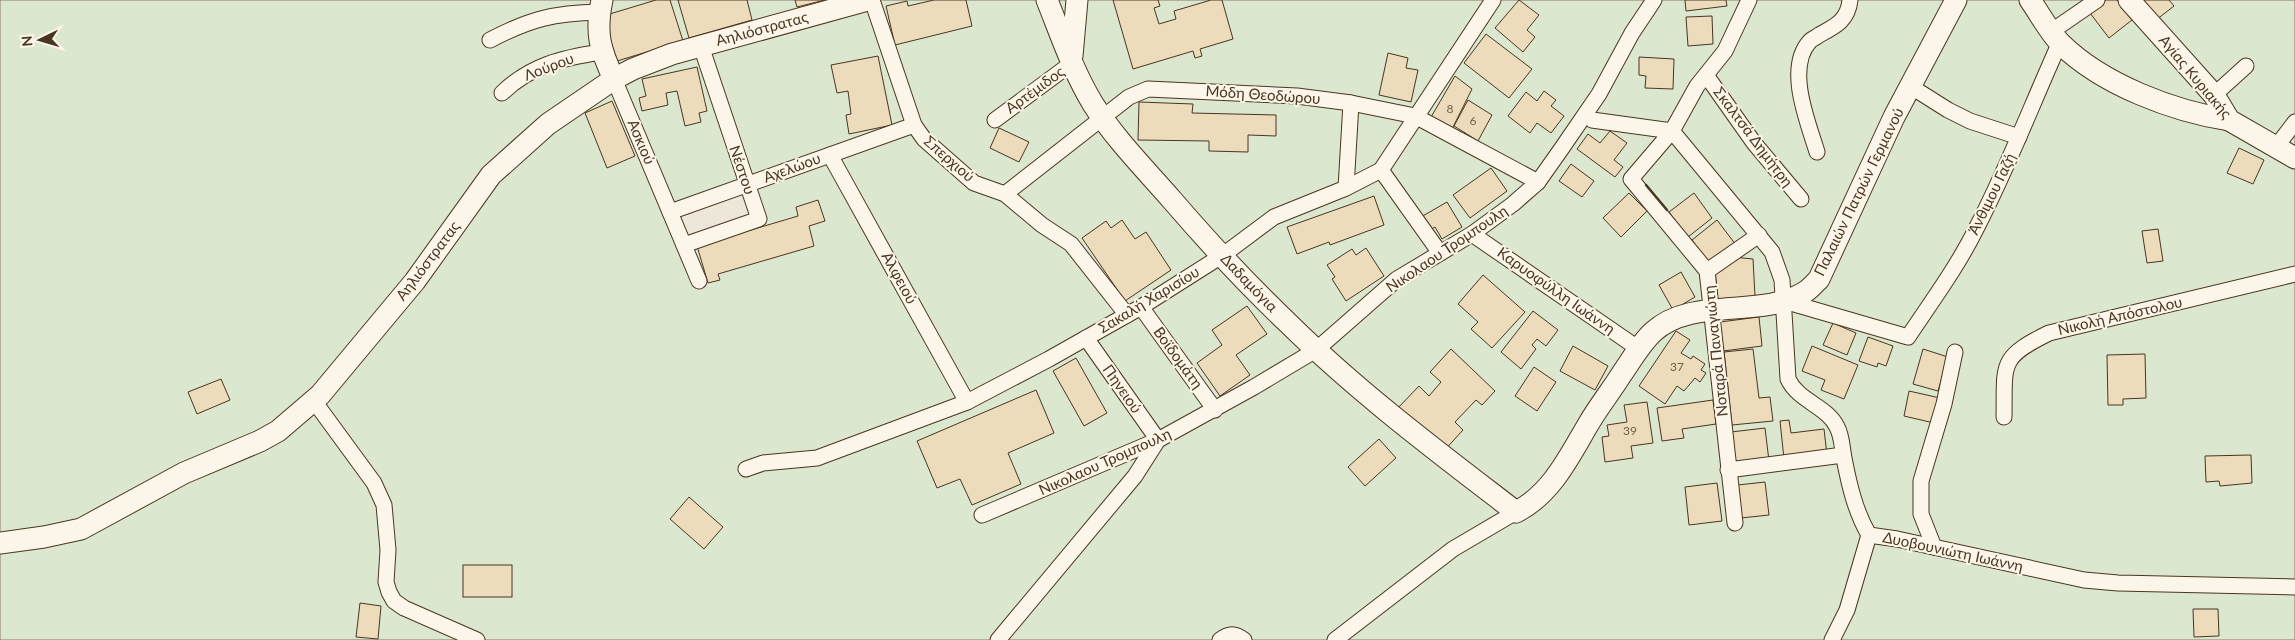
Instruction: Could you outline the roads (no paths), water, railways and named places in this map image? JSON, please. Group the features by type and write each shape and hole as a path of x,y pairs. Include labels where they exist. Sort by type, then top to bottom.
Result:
{"street":[{"name":"Αηλιόστρατας","path":"0,543 44,537 81,529 184,473 260,441 278,430 314,401 415,281 491,175 548,124 614,79 654,60 868,0"},
{"name":"Σπερχιού","path":"872,0 914,125 924,139 974,183 1005,194 1042,225 1071,244 1134,311"},
{"name":"Δαδαμόγια","path":"1047,0 1072,63 1102,118 1132,155 1248,283 1316,350 1401,423 1516,512"},
{"name":"Αρτέμιδος","path":"996,120 1072,63 1073,31 1077,0"},
{"path":"1440,253 1381,170 1493,0"},
{"path":"1592,120 1672,131 1697,86 1725,51 1749,0"},
{"path":"1816,152 1803,108 1799,64 1810,41 1835,26 1849,13 1850,0"},
{"name":"Παλαιών Πατρών Γερμανού","path":"1335,640 1452,550 1530,505 1569,459 1590,422 1639,349 1652,333 1663,325 1688,315 1784,301 1806,291 1819,278 1910,86 1956,0"},
{"path":"2030,0 2056,36 2082,62 2104,76 2172,107 2201,116 2230,120"},
{"path":"2056,36 2097,0"},
{"name":"Αγίας Κυριακής","path":"2130,0 2216,98 2230,120 2295,158"},
{"name":"Νικολαου Τρομπουλη","path":"982,515 1158,440 1215,410 1316,350 1397,279 1472,234 1538,182 1599,94 1650,2"},
{"path":"490,40 520,24 539,18 580,12 600,6"},
{"name":"Ασκιού","path":"600,6 598,31 601,52 699,281"},
{"name":"Άνθιμου Γαζή","path":"1784,301 1908,337 1963,253 2019,137 2056,36"},
{"name":"Νέστου","path":"684,245 758,219 701,46"},
{"name":"Λούρου","path":"502,93 526,73 574,56 601,52"},
{"path":"2201,116 2210,112 2216,98 2246,66"},
{"name":"Σκαλτσά Δημήτρη","path":"1706,74 1754,143 1801,199"},
{"path":"1910,86 1948,110 1970,121 2019,137"},
{"name":"Μόδη Θεοδώρου","path":"1005,194 1129,97 1148,89 1297,96 1351,103 1415,116 1538,182"},
{"path":"1346,188 1351,103"},
{"path":"2276,147 2295,122"},
{"name":"Αχελώου","path":"670,212 914,125"},
{"name":"Δυοβουνιώτη Ιωάννη","path":"1672,131 1772,252 1782,280 1788,379 1794,390 1834,422 1838,429 1857,510 1869,535 1934,547 2084,580 2118,584 2295,587"},
{"name":"Νοταρά Παναγιώτη","path":"1672,131 1631,179 1707,271 1735,523"},
{"name":"Αλφειού","path":"830,155 967,402"},
{"name":"Σακαλή Χαρισίου","path":"746,469 764,463 817,458 967,402 1010,381 1134,311 1223,255 1274,217 1346,188 1381,170"},
{"name":"Καρυοφύλλη Ιωάννη","path":"1472,234 1639,349"},
{"path":"1707,271 1758,235"},
{"name":"Νικολή Απόστολου","path":"2004,417 2006,367 2013,354 2026,344 2049,333 2295,274"},
{"name":"Βοϊδομάτη","path":"1134,311 1215,410"},
{"name":"Πηνειού","path":"1086,338 1158,440"},
{"path":"1934,547 1921,514 1921,481 1944,404 1955,352"},
{"path":"314,401 374,483 384,505 388,550 386,582 394,601 404,608 478,640"},
{"path":"998,640 1057,572 1135,476 1158,440"},
{"path":"1728,470 1843,455"},
{"path":"1832,640 1847,610 1869,535"},
{"path":"1220,640 1226,635 1231,634 1244,640"}]}
